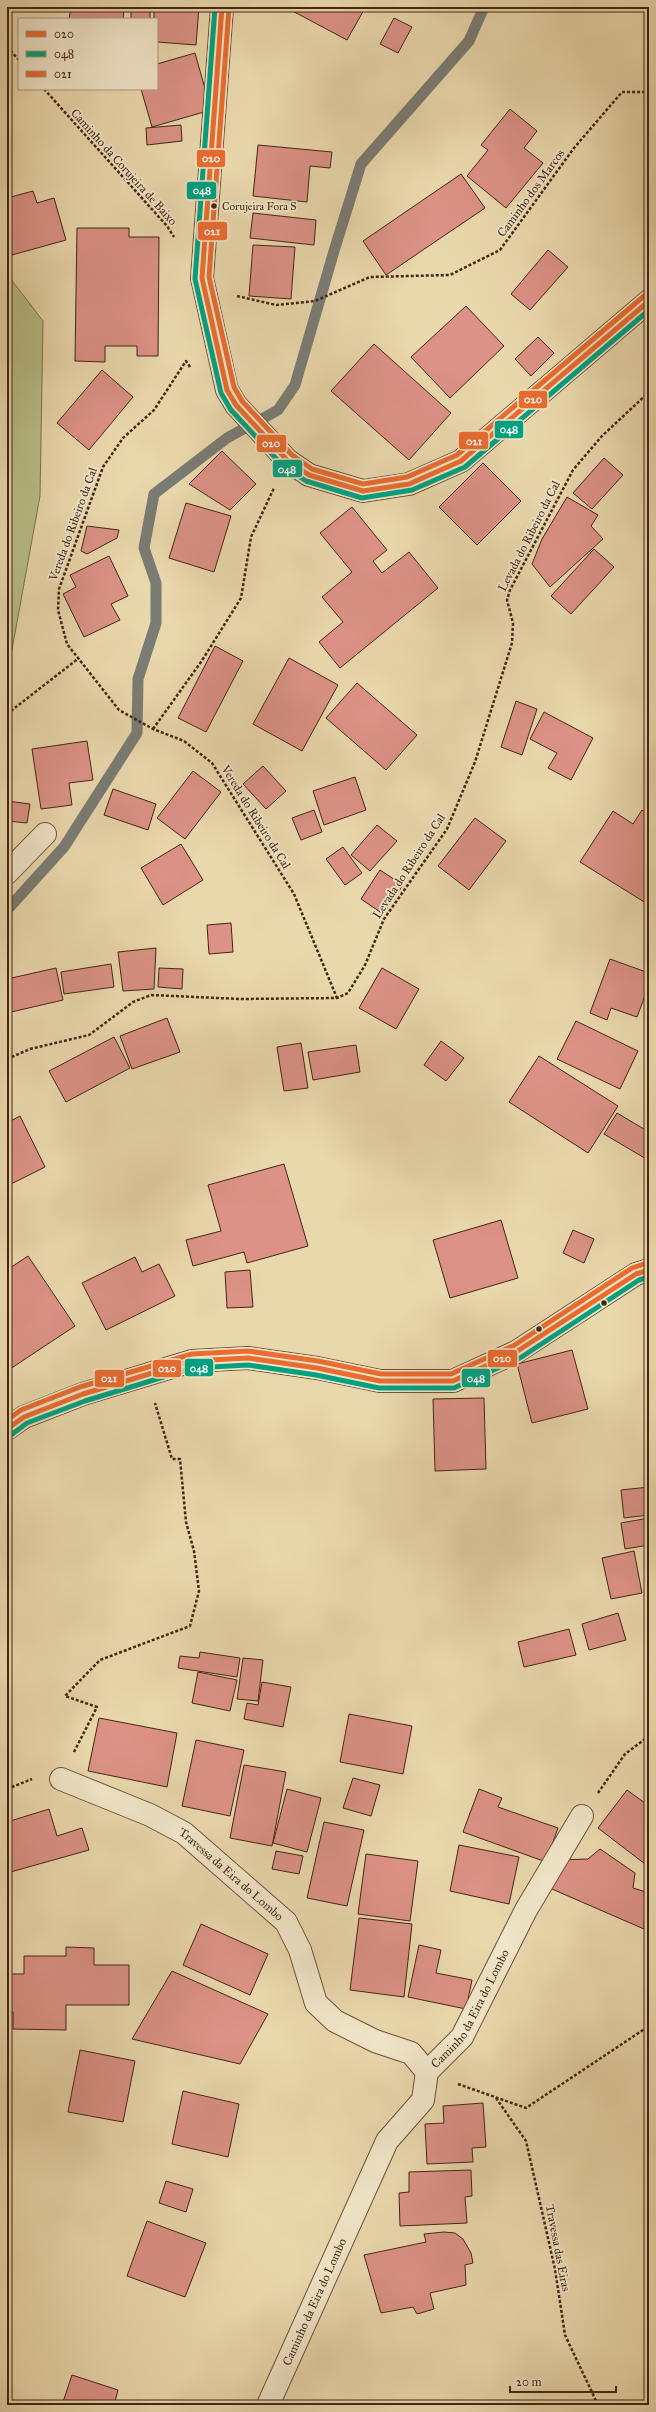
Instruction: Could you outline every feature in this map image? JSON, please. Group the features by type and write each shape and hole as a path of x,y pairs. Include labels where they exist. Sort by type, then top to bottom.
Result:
{"street":[{"path":"222,7 202,278 227,390 236,405 287,460 308,475 363,491 416,481 461,460 649,301"},
{"path":"7,873 45,834"},
{"path":"7,1429 24,1417 83,1394 192,1361 248,1358 317,1368 380,1381 453,1381 516,1352 636,1274 649,1270"},
{"name":"Travessa da Eira do Lombo","path":"61,1779 150,1815 184,1833 286,1922 300,1950 316,2003 335,2021 375,2041 411,2053 427,2072"},
{"name":"Caminho da Eira do Lombo","path":"268,2405 388,2141 423,2100 427,2072 462,2037 526,1910 582,1816"}],"path":[{"path":"7,47 18,59"},
{"name":"Caminho da Corujeira de Baixo","path":"45,90 167,226 176,239"},
{"name":"Caminho dos Marcos","path":"202,278 240,298 282,304 315,300 370,277 450,275 500,250 574,148 622,92 649,92"},
{"name":"Vereda do Ribeiro da Cal","path":"186,361 154,410 124,438 103,467 78,531 59,589 58,610 67,644 118,710 153,729 184,741 212,763 294,894 337,998"},
{"name":"Levada do Ribeiro da Cal","path":"337,998 348,993 358,976 384,919 447,829 463,792 475,762 512,643 513,623 507,600 510,590 574,470 602,436 649,392"},
{"path":"153,729 196,668 241,598 251,537 287,460"},
{"path":"7,714 79,658"},
{"path":"7,1059 30,1049 89,1035 133,1002 151,995 240,999 337,998"},
{"path":"7,1789 35,1778 61,1779 97,1707 64,1696 100,1660 190,1626 199,1592 194,1551 186,1522 180,1459 172,1459 153,1397"},
{"path":"582,1816 625,1754 649,1736"},
{"path":"427,2072 526,2108 649,2026"},
{"name":"Travessa das Eiras","path":"496,2098 526,2141 555,2269 565,2336 598,2405"}],"green space":[{"path":"7,274 43,321 40,496 7,677"}],"building":[{"path":"71,7 112,7 124,9 123,18 69,18"},
{"path":"131,7 150,7 150,18 131,18"},
{"path":"154,7 199,7 196,45 158,42 158,18 154,18"},
{"path":"285,7 363,7 365,8 347,40"},
{"path":"394,18 412,27 398,53 380,44"},
{"path":"195,53 211,110 152,127 141,90 158,90 158,64"},
{"path":"510,109 537,131 524,148 543,163 506,208 467,176 488,150 481,145"},
{"path":"181,125 182,141 147,145 146,128"},
{"path":"258,145 332,152 330,168 310,166 307,202 253,196"},
{"path":"461,174 485,208 386,275 363,241"},
{"path":"33,191 37,203 54,198 66,240 12,255 7,238 7,198"},
{"path":"253,213 316,220 314,245 250,238"},
{"path":"77,228 129,228 129,237 159,237 158,356 137,356 137,346 105,346 105,362 75,361"},
{"path":"253,245 295,247 291,299 249,296"},
{"path":"548,250 568,267 530,310 511,294"},
{"path":"466,306 504,346 450,398 411,357"},
{"path":"538,337 554,353 531,376 515,359"},
{"path":"374,344 451,413 409,460 331,391"},
{"path":"102,370 133,397 89,450 57,423"},
{"path":"222,451 256,484 230,510 189,484"},
{"path":"604,458 623,475 592,509 573,493"},
{"path":"483,463 521,501 477,545 439,507"},
{"path":"567,497 598,515 591,526 603,539 550,587 532,564 542,539"},
{"path":"186,503 231,516 214,572 169,558"},
{"path":"352,507 387,550 373,561 382,573 409,552 438,588 340,668 319,642 343,622 322,597 352,572 320,533"},
{"path":"87,526 119,530 117,538 87,554 81,551"},
{"path":"594,549 614,567 571,614 551,596"},
{"path":"109,556 128,596 111,604 120,620 84,637 63,594 76,587 70,575"},
{"path":"215,646 243,661 206,732 178,718"},
{"path":"289,658 338,685 302,751 253,724"},
{"path":"357,683 417,735 386,770 326,718"},
{"path":"516,701 537,709 522,755 501,747"},
{"path":"544,712 593,738 571,780 548,768 557,753 530,739"},
{"path":"87,741 93,780 69,783 72,805 41,809 32,749"},
{"path":"263,766 286,791 266,809 243,784"},
{"path":"193,771 221,792 185,839 157,818"},
{"path":"355,777 366,810 324,825 313,791"},
{"path":"113,789 156,804 148,830 104,815"},
{"path":"7,801 30,804 27,823 7,821"},
{"path":"314,810 322,832 301,840 292,818"},
{"path":"642,810 649,815 649,905 580,862 613,811 633,824"},
{"path":"475,818 506,841 469,890 438,866"},
{"path":"377,825 397,841 370,871 351,855"},
{"path":"181,844 203,880 163,905 141,868"},
{"path":"343,847 362,873 345,885 326,859"},
{"path":"380,870 403,885 383,914 361,899"},
{"path":"231,923 233,952 209,954 207,925"},
{"path":"156,948 154,989 123,991 118,952"},
{"path":"610,959 649,973 649,985 637,1017 611,1008 607,1020 590,1013"},
{"path":"111,964 114,987 64,994 61,972"},
{"path":"56,968 63,1000 7,1013 7,979"},
{"path":"159,968 183,969 182,989 158,987"},
{"path":"382,968 419,989 396,1029 359,1008"},
{"path":"167,1018 180,1052 132,1069 120,1036"},
{"path":"576,1021 638,1051 620,1089 557,1059"},
{"path":"114,1037 130,1068 66,1102 49,1071"},
{"path":"441,1041 464,1058 446,1081 424,1065"},
{"path":"301,1043 308,1088 284,1091 277,1047"},
{"path":"356,1045 360,1072 313,1080 308,1052"},
{"path":"539,1056 618,1106 588,1153 509,1102"},
{"path":"617,1113 649,1132 648,1160 604,1134"},
{"path":"20,1116 45,1167 7,1186 7,1123"},
{"path":"284,1164 308,1246 247,1263 244,1252 193,1266 186,1240 221,1231 208,1185"},
{"path":"501,1220 518,1278 450,1298 433,1240"},
{"path":"573,1230 594,1239 584,1263 563,1253"},
{"path":"28,1256 75,1326 7,1371 7,1270"},
{"path":"135,1257 142,1272 159,1264 175,1296 106,1330 82,1283"},
{"path":"250,1270 253,1307 227,1308 225,1272"},
{"path":"572,1350 588,1409 532,1423 517,1364"},
{"path":"484,1398 486,1469 435,1471 433,1399"},
{"path":"649,1487 649,1515 624,1518 621,1490"},
{"path":"649,1518 649,1545 625,1549 621,1523"},
{"path":"634,1551 642,1593 611,1599 602,1558"},
{"path":"618,1613 626,1640 589,1650 582,1624"},
{"path":"569,1629 576,1655 524,1667 518,1642"},
{"path":"200,1652 240,1658 237,1677 178,1668 180,1656 199,1658"},
{"path":"243,1658 263,1660 258,1701 237,1699"},
{"path":"198,1672 237,1680 230,1711 192,1703"},
{"path":"262,1682 291,1687 283,1727 244,1719 247,1703 258,1705"},
{"path":"349,1714 412,1726 403,1774 340,1762"},
{"path":"99,1718 177,1733 167,1787 88,1771"},
{"path":"196,1740 244,1750 230,1816 182,1806"},
{"path":"244,1765 286,1772 272,1846 230,1838"},
{"path":"353,1778 380,1785 371,1816 343,1808"},
{"path":"287,1789 321,1798 307,1852 273,1843"},
{"path":"479,1789 502,1798 498,1807 558,1828 546,1862 463,1832"},
{"path":"627,1790 649,1806 649,1859 645,1864 598,1828"},
{"path":"49,1809 57,1836 82,1828 89,1850 7,1873 7,1822"},
{"path":"324,1822 364,1830 347,1906 307,1898"},
{"path":"459,1845 519,1857 509,1904 450,1891"},
{"path":"600,1849 635,1873 633,1888 646,1892 644,1929 545,1886 558,1860 588,1859"},
{"path":"276,1851 303,1856 299,1874 272,1869"},
{"path":"366,1854 418,1861 410,1921 358,1914"},
{"path":"359,1918 412,1924 404,1997 350,1990"},
{"path":"201,1924 268,1954 250,1995 183,1965"},
{"path":"419,1945 441,1950 436,1973 472,1980 466,2009 408,1997"},
{"path":"66,1947 94,1948 94,1965 129,1965 129,2005 66,2005 66,2030 13,2029 13,2012 7,2012 7,1974 24,1974 24,1956 66,1956"},
{"path":"172,1971 268,2014 240,2064 132,2039"},
{"path":"80,2050 135,2061 123,2122 68,2112"},
{"path":"183,2091 239,2104 228,2157 172,2144"},
{"path":"483,2103 486,2147 472,2148 473,2162 427,2164 425,2124 444,2123 443,2106"},
{"path":"471,2170 472,2196 465,2197 467,2223 400,2226 399,2193 409,2192 409,2172"},
{"path":"166,2181 193,2189 186,2212 159,2203"},
{"path":"147,2221 206,2243 185,2297 127,2276"},
{"path":"444,2232 455,2233 463,2239 471,2253 473,2263 465,2265 466,2285 430,2293 434,2309 417,2314 413,2307 381,2313 364,2255 426,2242 424,2234"},
{"path":"72,2375 118,2390 114,2405 62,2405"}],"waterway":[{"path":"7,910 64,847 137,733 138,679 156,623 156,583 144,548 154,494 227,438 278,410 295,385 361,164 469,41 484,7"}],"transit line":[{"name":"048","path":"215,7 195,279 221,393 231,410 283,466 306,481 362,498 412,490 465,467 649,310"},
{"name":"020","path":"222,7 202,278 227,390 236,405 287,460 309,475 363,491 409,484 461,461 649,301"},
{"name":"021","path":"229,8 209,277 234,387 242,401 292,455 312,469 363,484 407,477 457,455 644,296"},
{"name":"021","path":"7,1420 21,1410 80,1387 192,1354 248,1351 318,1361 381,1374 451,1374 513,1346 632,1268 647,1263"},
{"name":"020","path":"7,1429 24,1417 83,1394 192,1361 248,1358 317,1368 380,1381 453,1381 516,1352 636,1274 649,1270"},
{"name":"048","path":"11,1435 27,1423 85,1401 193,1368 248,1365 316,1375 379,1388 454,1388 520,1358 639,1280 649,1277"}],"place":[{"name":"Corujeira Fora S","path":"214,206"}]}
